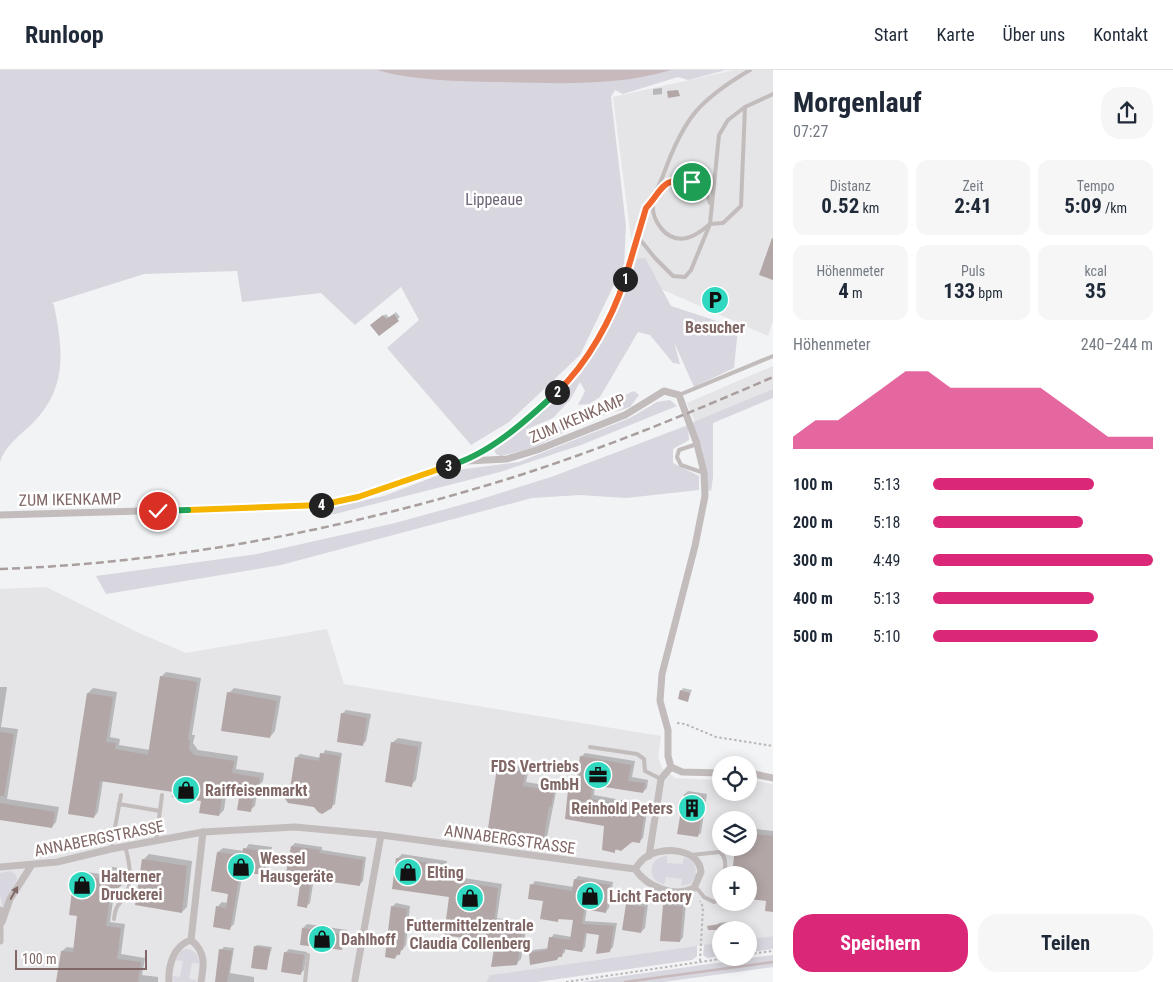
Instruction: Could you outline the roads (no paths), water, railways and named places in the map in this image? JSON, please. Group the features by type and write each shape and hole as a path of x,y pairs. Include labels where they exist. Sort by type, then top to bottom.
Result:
{"street":[{"name":"ZUM IKENKAMP","path":"0,515 317,506 358,497 468,461 507,459 538,450 625,414 664,391 679,396"},
{"path":"671,767 668,756 668,730 660,701 662,674 695,546 705,496 704,473 697,444 679,396"},
{"path":"671,767 682,772 712,773"},
{"path":"649,856 661,779 671,767"},
{"path":"757,775 773,778"},
{"name":"ANNABERGSTRASSE","path":"0,867 31,866 203,832 295,827 381,835 635,869"},
{"path":"191,940 203,832"},
{"path":"354,981 381,835"},
{"path":"665,852 691,855 698,862 702,872 695,887 681,891 657,888 643,880 635,869 649,856 665,852"},
{"path":"0,941 2,922 10,899 31,866"},
{"path":"0,910 2,922"},
{"path":"170,982 173,956 181,946 191,940"},
{"path":"191,940 197,945 204,958 201,982"}],"lane":[{"path":"468,461 535,412 563,387 589,353 619,296 646,208 653,201 676,140 696,109 719,88 750,70"},
{"path":"638,237 673,276 685,277 691,270 710,224 719,135 728,120 745,107 773,94"},
{"path":"653,201 655,218 662,230 673,237 686,238 710,224 723,223 741,206 745,107"},
{"path":"657,190 668,183 681,180 692,182 703,187 709,195 711,207"},
{"path":"679,396 773,356"},
{"path":"697,444 679,450 678,457 681,465 704,473"},
{"path":"590,747 637,754 644,759 645,771 661,779"},
{"path":"111,849 121,795"},
{"path":"156,841 162,795"},
{"path":"119,804 160,811"},
{"path":"114,919 116,907 127,894 130,867 125,846"},
{"path":"691,855 720,852 724,856 725,866"},
{"path":"695,887 708,900 712,901"},
{"path":"305,982 308,955"}],"waterway":[{"path":"625,982 773,962"}],"railway":[{"path":"0,569 65,565 195,551 260,540 388,512 451,496 580,455 677,418 773,377"}],"place":[{"name":"Besucher","path":"715,300"},
{"name":"FDS Vertriebs GmbH","path":"598,775"},
{"name":"Raiffeisenmarkt","path":"186,790"},
{"name":"Reinhold Peters","path":"692,808"},
{"name":"Wessel Hausgeräte","path":"241,867"},
{"name":"Elting","path":"408,872"},
{"name":"Halterner Druckerei","path":"82,885"},
{"name":"Licht Factory","path":"590,896"},
{"name":"Futtermittelzentrale Claudia Collenberg","path":"470,898"},
{"name":"Dahlhoff","path":"322,939"}],"park label":[{"name":"Lippeaue","path":"494,199"}]}
